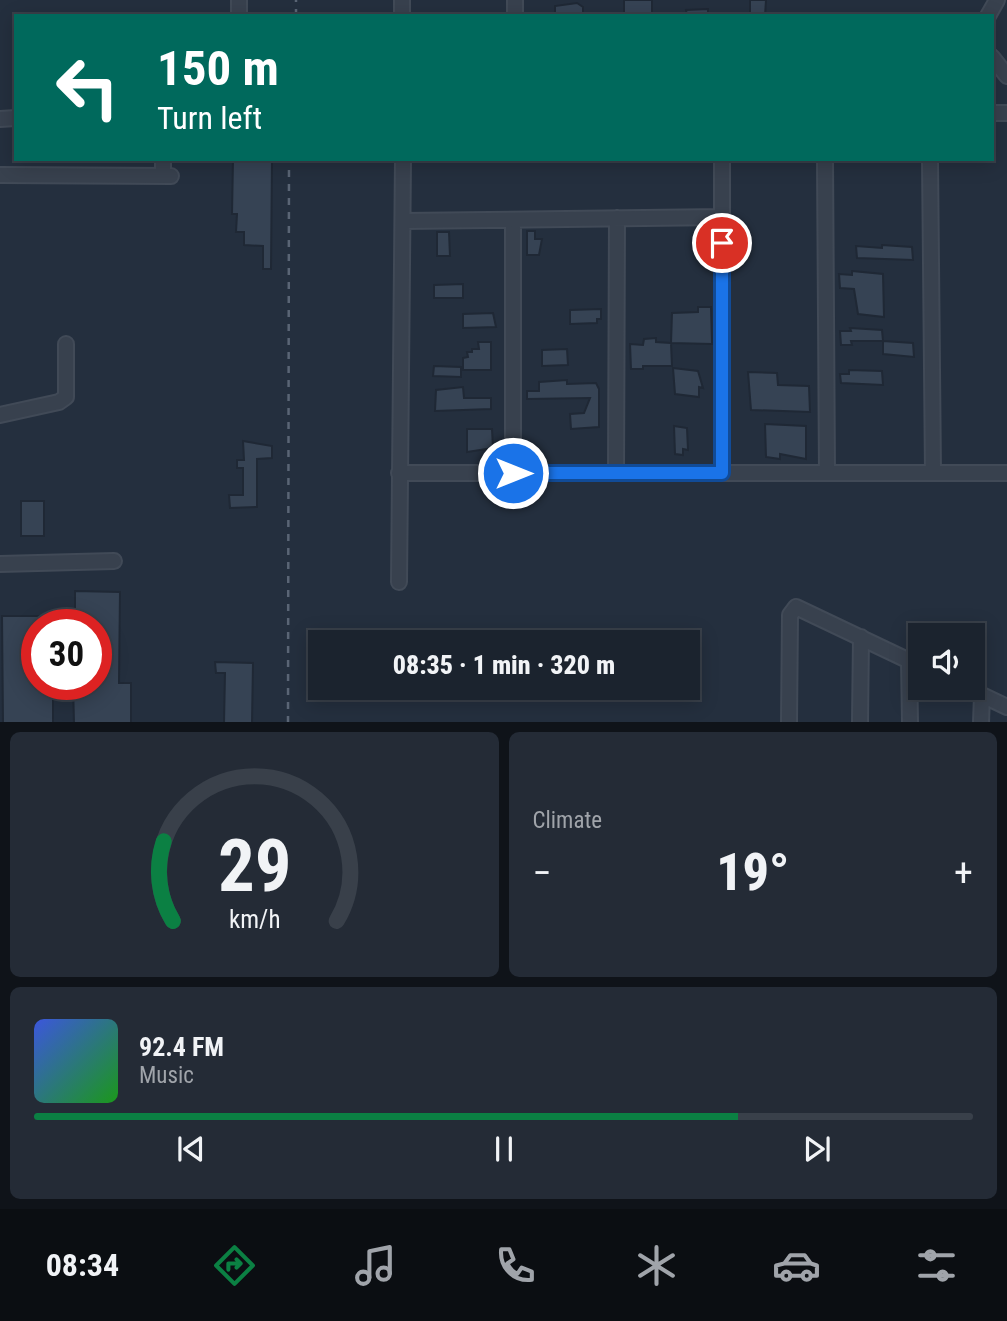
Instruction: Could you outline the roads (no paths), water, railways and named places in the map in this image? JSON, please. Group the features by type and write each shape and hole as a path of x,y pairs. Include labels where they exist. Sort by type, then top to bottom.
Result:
{"street":[{"path":"994,60 1007,76"},
{"path":"0,175 167,176 163,161"},
{"path":"399,582 403,161"},
{"path":"722,161 722,473"},
{"path":"825,161 828,473"},
{"path":"930,161 933,473"},
{"path":"404,221 722,217"},
{"path":"616,473 617,218"},
{"path":"513,220 513,473"},
{"path":"0,415 60,402 66,397 66,344"},
{"path":"399,473 1007,473"},
{"path":"0,564 114,561"},
{"path":"789,722 793,608 799,607 908,660"},
{"path":"860,722 861,637"},
{"path":"985,696 1007,707"},
{"path":"910,722 912,700"},
{"path":"981,722 982,700"}],"railway":[{"path":"296,0 296,14"},
{"path":"288,722 289,161"}]}
